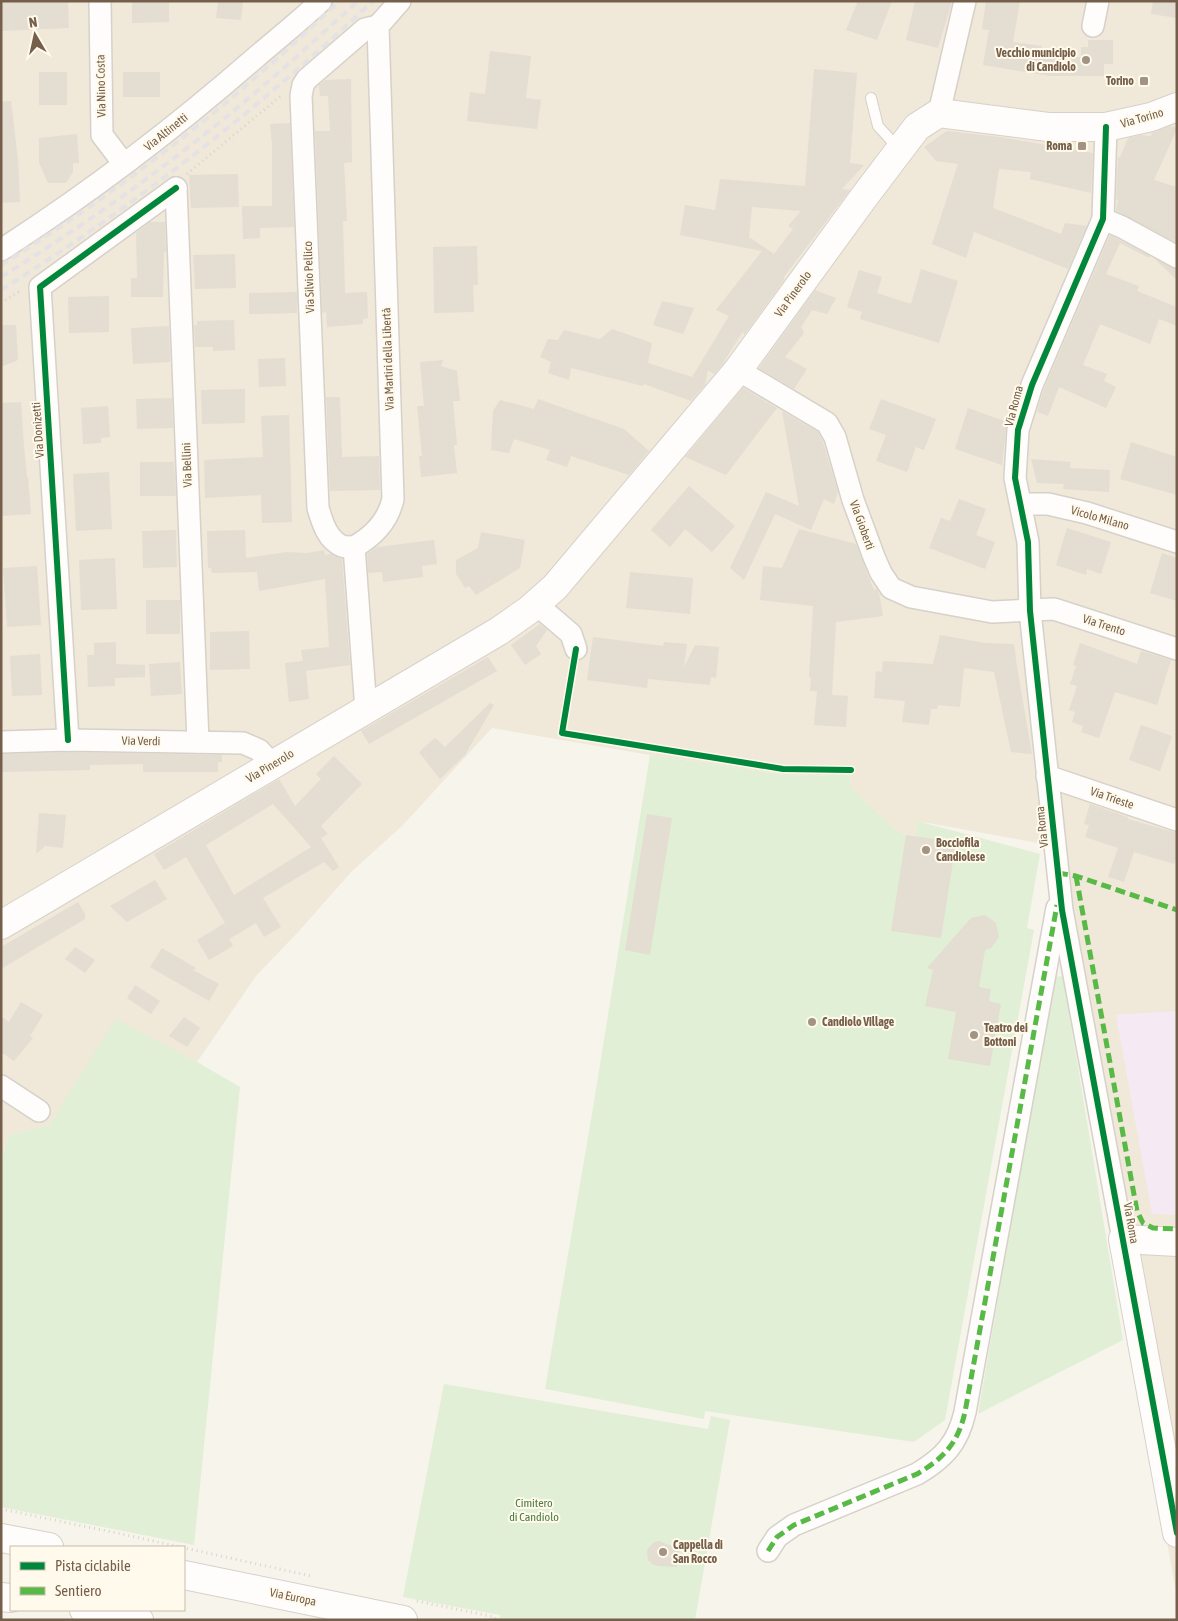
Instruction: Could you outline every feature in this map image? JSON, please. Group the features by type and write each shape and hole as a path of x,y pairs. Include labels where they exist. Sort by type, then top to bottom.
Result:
{"main road":[{"name":"Via Torino","path":"1106,127 1151,117 1177,107"},
{"path":"939,113 1048,128 1106,127"},
{"name":"Via Pinerolo","path":"1,925 499,631 536,604 555,587 738,370 917,127 939,113"},
{"path":"1123,1239 1177,1242"},
{"name":"Via Roma","path":"1123,1239 1177,1533"},
{"path":"1,1538 44,1546"},
{"name":"Via Europa","path":"185,1575 406,1609"},
{"path":"90,1611 139,1620"}],"street":[{"name":"Via Nino Costa","path":"100,1 102,135 124,164"},
{"name":"Via Altinetti","path":"1,250 37,227 124,164 222,86 321,1"},
{"path":"303,85 307,79 365,29 378,26 400,1"},
{"path":"939,113 965,1"},
{"path":"1093,26 1098,1"},
{"name":"Via Martiri della Libertà","path":"354,547 370,538 384,522 391,510 393,499 378,26"},
{"name":"Via Silvio Pellico","path":"303,85 301,96 318,508 326,531 333,540 342,546 354,547"},
{"name":"Via Roma","path":"1106,127 1102,219 1032,385 1018,430 1015,478 1028,542 1030,611 1060,890 1123,1239"},
{"name":"Via Donizetti","path":"68,740 40,287 176,188"},
{"name":"Via Bellini","path":"176,188 198,742"},
{"path":"1102,219 1122,226 1177,257"},
{"name":"Via Gioberti","path":"738,370 828,423 835,437 853,500 874,556 881,574 891,588 911,597 935,603 992,612 1030,611"},
{"name":"Vicolo Milano","path":"1020,504 1048,504 1087,513 1177,542"},
{"path":"354,547 366,710"},
{"path":"536,604 570,634 576,649"},
{"name":"Via Trento","path":"1030,611 1054,609 1177,649"},
{"name":"Via Verdi","path":"1,742 68,740 243,743 259,750 273,765"},
{"name":"Via Trieste","path":"1047,776 1177,820"},
{"path":"768,1551 777,1537 794,1525 930,1467 949,1449 962,1426 1060,890"},
{"path":"1,1086 39,1111"}],"lane":[{"path":"870,98 878,126 899,150"}],"path":[{"path":"176,188 183,177 294,85 303,85"},
{"path":"1,1509 177,1546"},
{"path":"185,1548 316,1577"},
{"path":"406,1609 495,1617 495,1620"}],"shaded area":[{"path":"1,1 1177,1 1177,1596 1112,1248 1044,844 917,821 915,836 906,835 896,830 851,788 850,774 784,775 650,755 492,728 402,826 352,871 256,976 197,1062 116,1020 49,1125 9,1135 1,1161"},
{"path":"1177,1011 1177,1215 1152,1214 1116,1015"}],"green space":[{"name":"Candiolo Village","path":"650,755 784,775 850,774 851,788 896,830 906,835 915,836 917,821 1040,854 1027,928 1034,930 945,1420 914,1442 705,1411 704,1419 545,1389"},
{"path":"1063,976 1123,1340 978,1414 1054,977"},
{"path":"116,1019 240,1087 194,1545 1,1507 1,1161 9,1135 49,1125"},
{"name":"Cimitero di Candiolo","path":"444,1384 708,1429 711,1416 730,1420 695,1620 499,1620 500,1615 403,1597"}],"building":[{"path":"1,1 68,1 69,28 1,31"},
{"path":"132,1 169,1 169,22 132,23"},
{"path":"218,1 243,1 241,20 216,18"},
{"path":"858,1 892,1 877,40 846,30"},
{"path":"915,1 952,1 938,48 906,40"},
{"path":"986,1 1020,1 1013,42 1042,46 1041,56 1081,57 1081,47 1088,47 1088,40 1113,40 1113,64 1104,64 1104,76 1050,76 983,65 989,30 982,29"},
{"path":"1153,1 1177,1 1177,18 1151,14"},
{"path":"490,51 531,56 526,98 541,100 537,129 467,121 470,92 485,94"},
{"path":"814,69 857,73 850,163 864,165 842,189 850,190 783,278 785,279 744,335 743,331 722,365 714,374 708,370 705,385 691,401 644,384 643,386 571,368 569,380 548,373 551,362 540,357 548,339 558,340 564,330 600,339 612,329 652,343 648,363 692,377 729,316 716,310 762,251 680,235 685,205 715,210 720,179 805,186","holes":["752,207 801,211 788,226 793,229 774,254 749,237"]},
{"path":"39,72 67,72 67,105 39,105"},
{"path":"123,72 160,72 160,97 123,97"},
{"path":"351,79 352,162 344,163 347,221 343,221 345,293 367,292 368,318 363,319 363,324 327,327 326,312 322,313 315,131 330,131 328,96 320,96 319,85 325,80"},
{"path":"11,101 18,160 20,202 1,203 1,102"},
{"path":"290,123 294,227 260,228 260,238 243,239 242,206 272,206 272,144 270,124"},
{"path":"1170,126 1177,129 1154,180 1177,187 1177,243 1116,211 1118,200 1116,199 1118,157 1120,157 1128,138 1140,135 1151,136 1152,133"},
{"path":"947,131 1000,137 1093,153 1091,193 1030,179 1031,172 999,169 993,208 1061,234 1065,223 1087,226 1068,269 974,232 966,258 932,244 958,164 936,161 924,147"},
{"path":"77,134 79,163 73,163 73,172 66,183 48,183 39,162 39,138"},
{"path":"238,174 239,207 191,208 189,175"},
{"path":"150,222 165,222 166,252 164,252 163,297 131,297 131,278 137,278 136,233"},
{"path":"1110,235 1150,256 1149,258 1120,243 1106,274 1139,286 1137,291 1177,307 1177,326 1159,319 1150,344 1100,324 1083,365 1107,374 1104,381 1116,387 1106,408 1059,387 1048,416 1037,412 1044,389"},
{"path":"477,246 478,285 473,285 474,312 434,313 433,247"},
{"path":"235,254 236,288 195,289 193,255"},
{"path":"1155,259 1177,269 1177,280 1160,264"},
{"path":"921,269 958,281 939,343 860,319 862,312 847,307 859,270 882,277 877,293 911,304"},
{"path":"815,290 836,298 827,314 812,310 801,327 804,333 785,357 807,369 794,389 759,368"},
{"path":"297,292 297,313 249,314 249,293"},
{"path":"109,296 109,332 69,333 68,297"},
{"path":"662,301 694,308 683,334 653,325"},
{"path":"234,320 235,350 213,351 213,347 195,347 194,325 197,325 197,321"},
{"path":"1,325 16,325 18,360 1,367"},
{"path":"169,326 170,362 133,364 131,328"},
{"path":"285,358 286,386 259,387 258,359"},
{"path":"443,360 441,366 457,371 460,401 453,401 457,445 454,445 457,473 421,477 419,456 422,456 417,406 424,406 420,362"},
{"path":"743,388 777,408 726,475 685,457"},
{"path":"245,389 245,423 202,424 201,390"},
{"path":"326,397 340,397 342,457 379,456 380,490 330,491"},
{"path":"172,398 173,428 137,429 136,399"},
{"path":"538,399 624,429 649,451 629,475 571,456 567,467 546,460 550,450 514,439 509,453 491,450 493,411 500,400 534,409"},
{"path":"881,399 936,419 924,450 916,447 907,472 876,461 886,435 869,429"},
{"path":"21,402 31,514 1,516 1,403"},
{"path":"108,406 110,437 101,438 101,443 83,444 81,408"},
{"path":"968,408 1007,422 1002,465 955,449"},
{"path":"782,411 818,432 823,442 838,492 834,504 824,499 811,530 775,514 744,580 730,568 766,492 799,506"},
{"path":"289,415 292,522 262,523 261,495 205,498 204,460 263,457 261,416"},
{"path":"1131,442 1177,457 1177,495 1120,479"},
{"path":"1031,459 1071,462 1070,468 1110,470 1109,492 1063,489 1064,484 1037,483"},
{"path":"140,462 174,462 176,496 140,496"},
{"path":"109,472 112,529 76,531 73,474"},
{"path":"689,486 735,526 712,552 685,529 670,547 651,530"},
{"path":"959,499 986,509 976,535 995,542 985,569 929,548 941,518 950,521"},
{"path":"1067,528 1111,542 1101,574 1087,569 1086,575 1056,565"},
{"path":"799,529 856,544 874,590 877,589 879,593 883,616 836,622 832,695 848,696 846,727 814,725 817,691 810,691 811,678 809,677 813,606 760,600 763,566 782,568"},
{"path":"176,530 177,567 143,568 142,531"},
{"path":"245,530 246,558 287,552 307,553 324,550 325,555 331,554 342,559 350,665 306,671 309,699 289,702 285,663 303,661 301,650 329,647 325,579 259,591 257,572 212,573 211,568 208,568 207,531"},
{"path":"481,532 525,540 520,568 476,595 469,586 465,588 456,574 456,560 478,548"},
{"path":"434,540 437,564 422,566 423,577 383,582 382,572 368,573 367,554 377,547"},
{"path":"1162,553 1177,558 1177,601 1150,593"},
{"path":"115,558 117,609 81,610 79,560"},
{"path":"37,566 41,625 7,627 3,568"},
{"path":"630,572 693,578 690,614 626,608"},
{"path":"146,600 180,600 180,634 146,634"},
{"path":"540,624 547,630 536,646 541,654 525,665 511,645"},
{"path":"249,631 250,669 210,670 210,632"},
{"path":"940,635 985,643 1014,644 1032,754 1011,752 994,672 964,668 960,707 938,705 937,709 931,709 929,725 902,722 905,701 874,698 876,671 882,672 883,661 933,664"},
{"path":"593,637 663,646 664,642 687,644 684,667 695,645 719,647 716,678 711,677 710,685 648,679 647,688 587,680"},
{"path":"116,642 116,664 145,665 145,677 115,678 115,686 88,687 87,655 94,655 94,643"},
{"path":"1080,643 1137,664 1141,651 1171,660 1157,705 1115,692 1099,738 1081,732 1083,726 1072,722 1075,712 1069,710 1077,686 1070,684 1076,666 1073,665"},
{"path":"40,654 42,695 12,696 10,656"},
{"path":"488,657 497,671 369,744 361,731"},
{"path":"180,662 182,694 151,696 149,664"},
{"path":"490,703 494,705 465,755 440,779 419,752 435,738 445,747"},
{"path":"1141,725 1172,736 1160,771 1129,760"},
{"path":"68,752 222,755 222,762 218,762 218,772 143,772 143,764 90,765 90,770 1,772 1,754"},
{"path":"334,756 362,784 321,826 328,834 321,838 339,867 333,871 324,862 263,898 281,927 264,937 256,923 229,939 233,946 209,960 197,940 225,923 186,857 164,870 154,854 279,779 295,806 321,779 316,774","holes":["273,804 311,847 234,895 206,845"]},
{"path":"1090,804 1128,817 1128,819 1177,833 1177,856 1174,864 1134,852 1124,882 1108,877 1118,848 1085,837 1089,825 1084,824"},
{"path":"39,813 66,815 63,848 45,846 36,854"},
{"path":"647,814 672,818 650,955 625,950"},
{"path":"906,835 956,842 941,938 891,931"},
{"path":"155,880 167,899 127,922 110,906"},
{"path":"78,902 85,914 85,919 1,969 1,947"},
{"path":"985,915 996,923 999,937 991,948 985,950 979,987 991,989 989,1001 1001,1004 990,1066 948,1059 956,1012 925,1006 933,970 927,968 971,918"},
{"path":"75,947 95,960 85,973 65,959"},
{"path":"162,948 196,968 193,970 219,984 209,1001 150,967"},
{"path":"135,985 160,1001 151,1014 127,998"},
{"path":"21,1002 43,1015 30,1036 33,1038 14,1061 1,1052 1,1016 9,1022"},
{"path":"184,1017 200,1028 187,1047 169,1036"},
{"name":"Cappella di San Rocco","path":"660,1541 668,1545 680,1546 677,1567 658,1566 648,1560 647,1550 654,1542"}],"railway":[{"path":"1,265 91,206 177,142 260,73 339,1"},
{"path":"1,277 110,205 189,146 269,81 358,1"},
{"path":"1,290 99,225 194,154 285,80 373,1"}],"marked path":[{"path":"1058,873 1076,876 1177,910"},
{"path":"1076,876 1137,1211 1143,1223 1153,1228 1177,1229"},
{"path":"768,1551 777,1537 794,1525 917,1474 942,1456 958,1433 965,1412 1057,905"}],"cycle path":[{"path":"1106,127 1103,219 1032,385 1018,430 1015,478 1028,542 1030,611 1062,910 1177,1533"},
{"path":"68,740 40,287 176,188"},
{"path":"576,649 562,733 783,769 851,770"}],"place":[{"name":"Vecchio municipio di Candiolo","path":"1086,60"},
{"name":"Torino","path":"1144,81"},
{"name":"Roma","path":"1082,146"},
{"name":"Bocciofila Candiolese","path":"926,850"},
{"name":"Candiolo Village","path":"812,1022"},
{"name":"Teatro dei Bottoni","path":"974,1035"},
{"name":"Cappella di San Rocco","path":"663,1552"}]}
